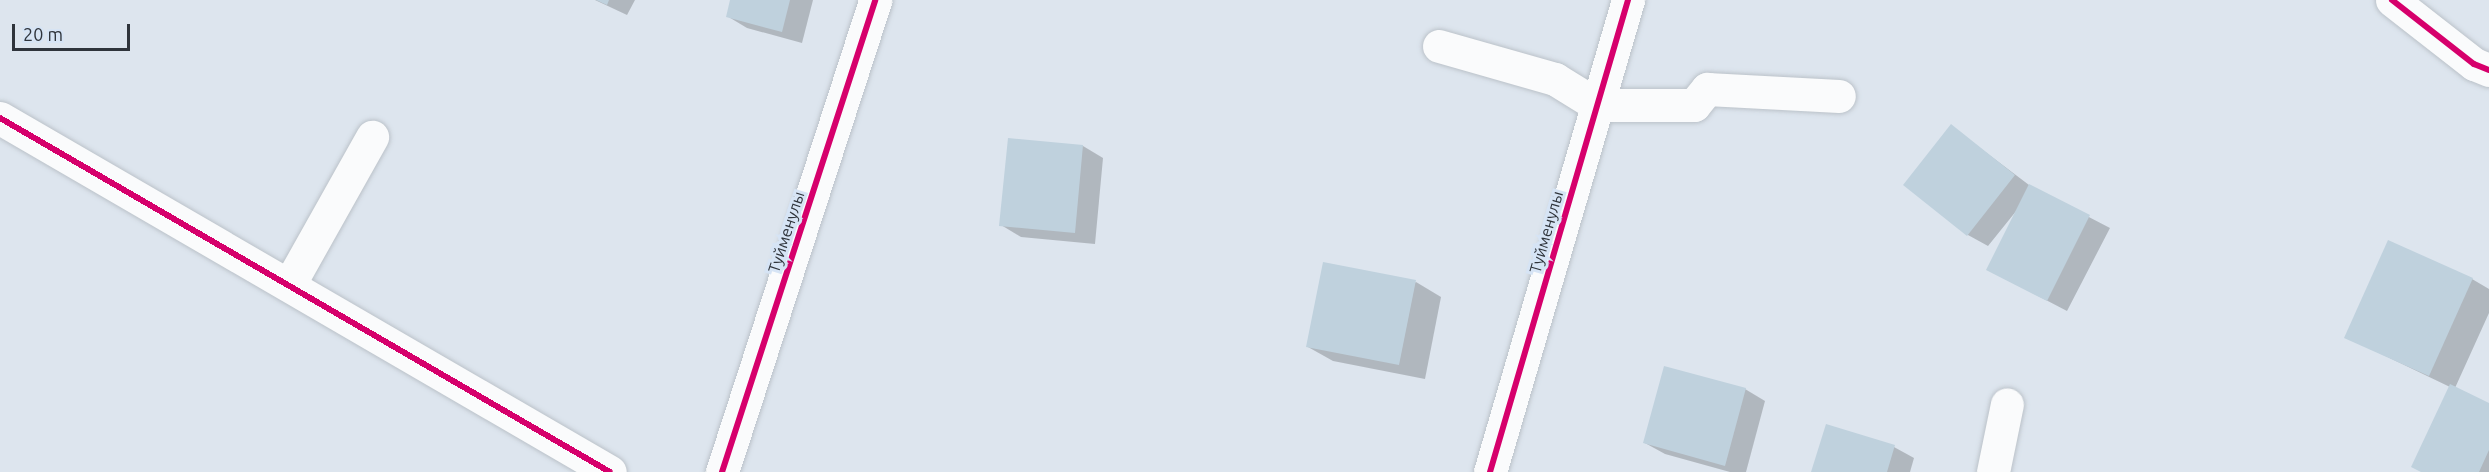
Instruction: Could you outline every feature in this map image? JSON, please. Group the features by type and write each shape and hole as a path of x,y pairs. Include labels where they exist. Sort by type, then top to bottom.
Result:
{"street":[{"name":"Туйменулы","path":"722,472 875,0"},
{"name":"Туйменулы","path":"1490,472 1628,0"},
{"path":"2392,0 2474,64 2489,70"},
{"path":"1439,46 1555,79 1597,105 1694,105 1707,89 1839,96"},
{"path":"0,118 610,472"},
{"path":"289,285 372,137"},
{"path":"1993,472 2007,404"}],"building":[{"path":"596,0 609,0 607,5"},
{"path":"730,0 790,0 782,32 726,17"},
{"path":"1951,124 2015,175 1967,236 1903,185"},
{"path":"1008,138 1083,145 1075,233 999,226"},
{"path":"2029,184 2090,215 2047,301 1986,270"},
{"path":"2388,240 2473,278 2429,376 2344,338"},
{"path":"1323,262 1416,280 1399,365 1306,347"},
{"path":"1664,366 1746,388 1725,466 1643,443"},
{"path":"2450,384 2489,403 2489,450 2479,472 2421,472 2411,467"},
{"path":"1826,424 1895,445 1887,472 1811,472"}],"cycle path":[{"path":"722,472 875,0"},
{"path":"1490,472 1628,0"},
{"path":"2392,0 2474,64 2489,70"},
{"path":"0,118 610,472"}]}
